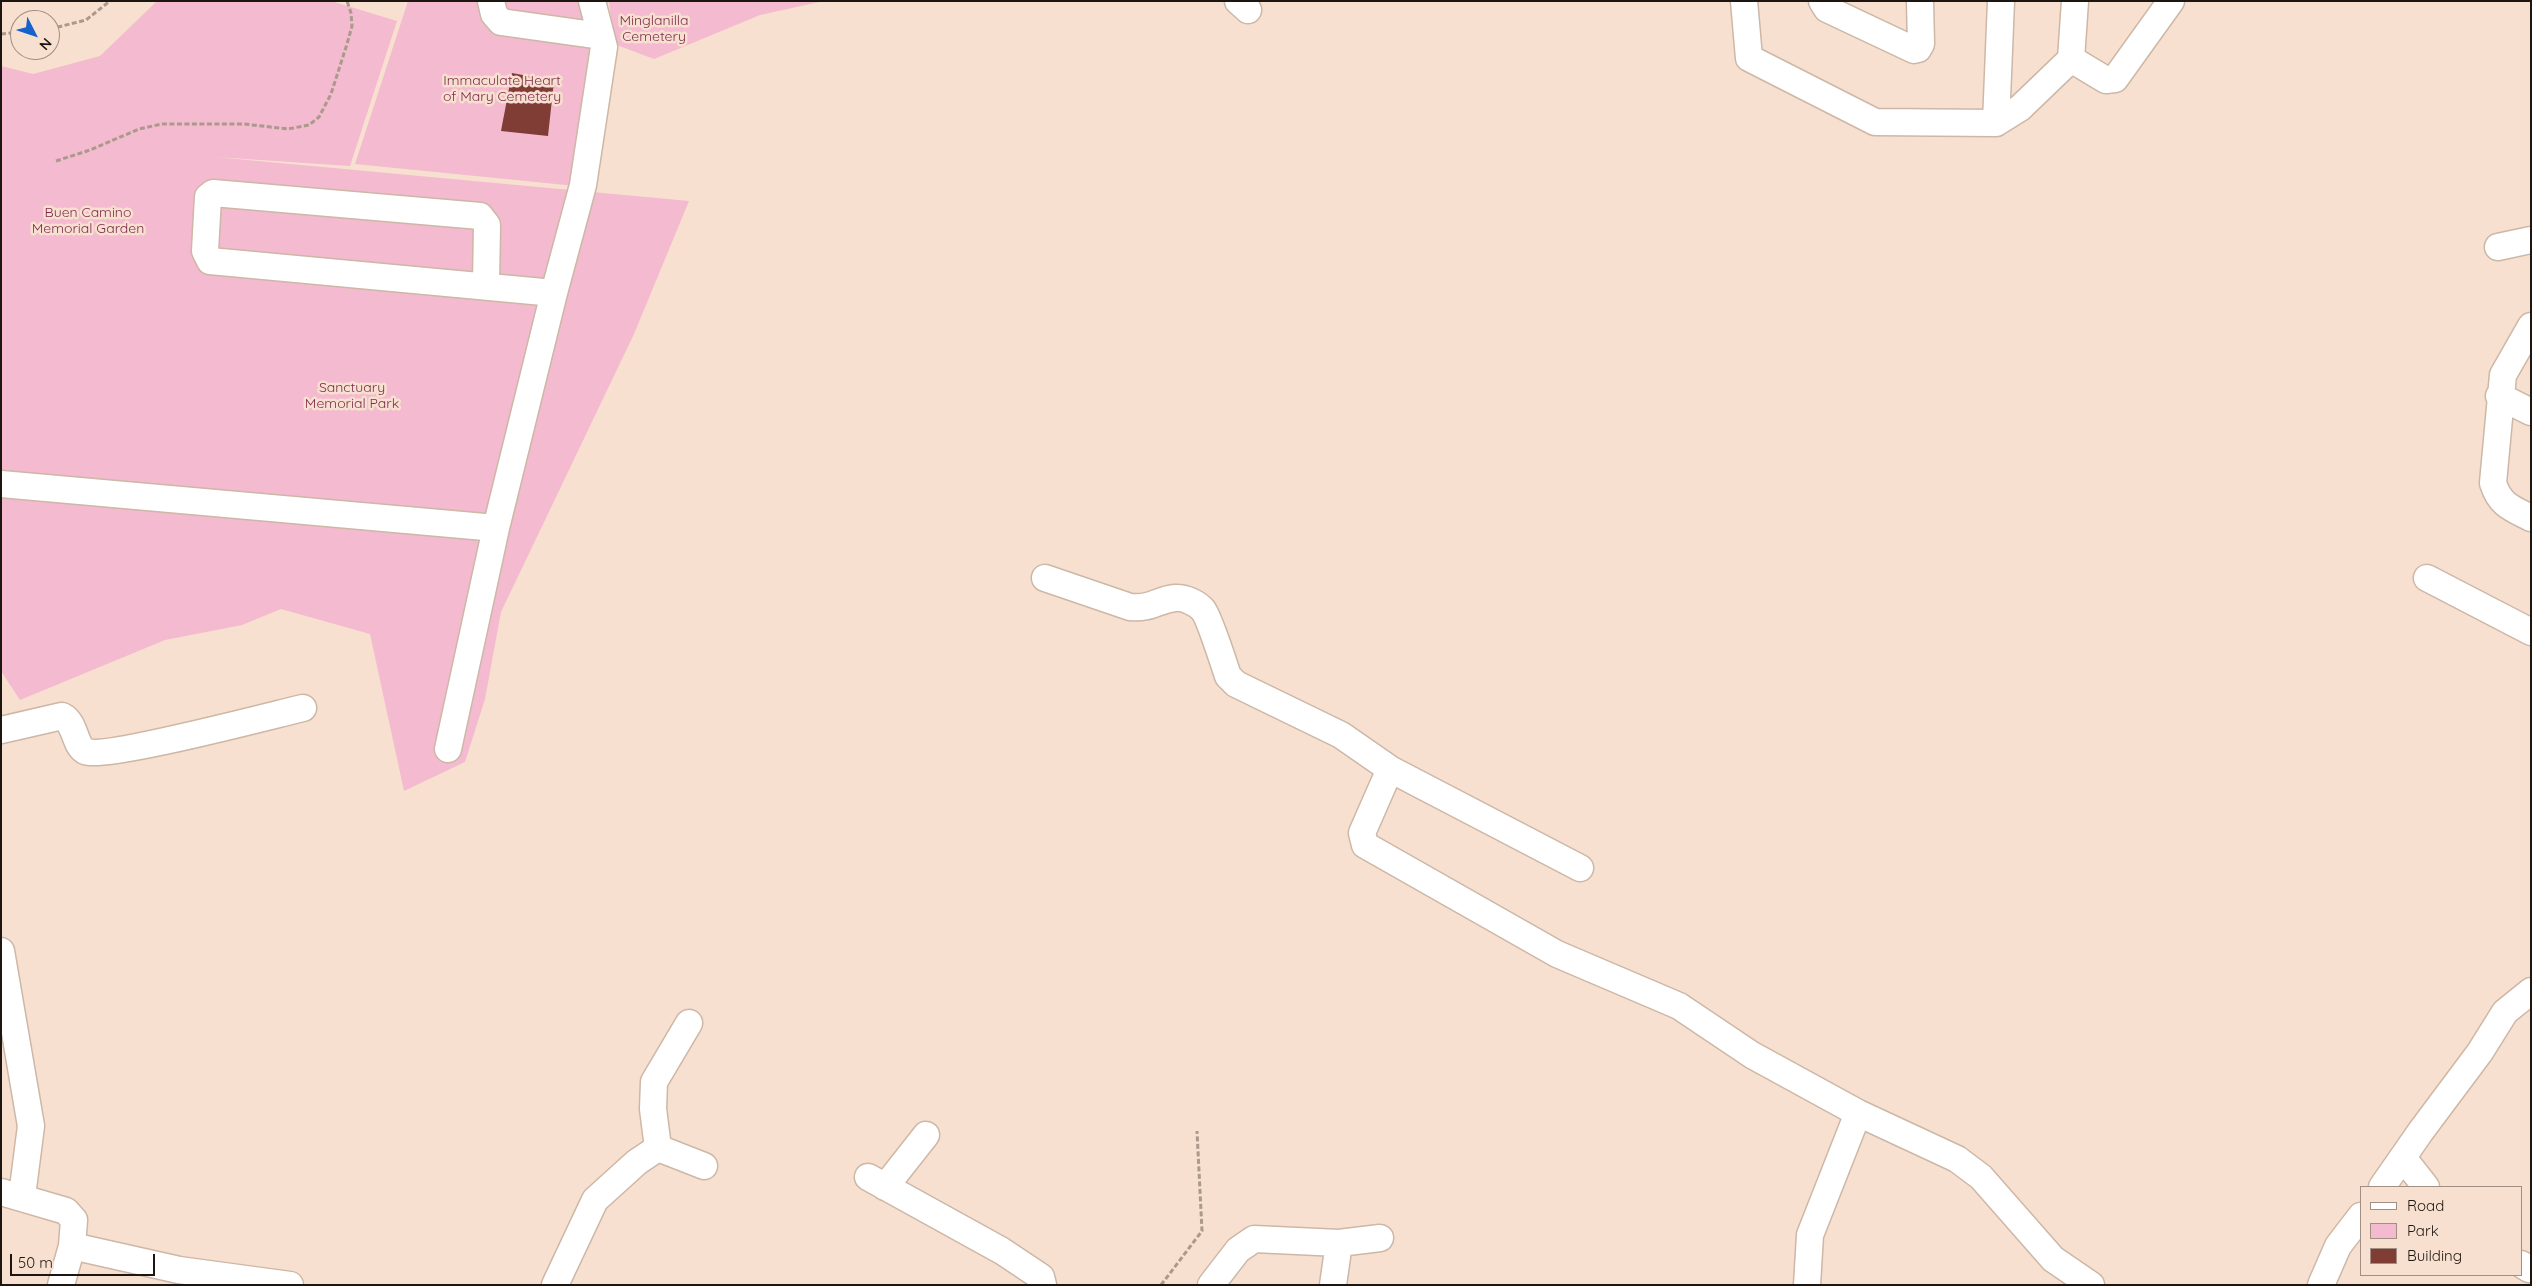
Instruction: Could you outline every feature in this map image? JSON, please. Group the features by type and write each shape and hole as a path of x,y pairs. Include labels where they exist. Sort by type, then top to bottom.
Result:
{"street":[{"path":"491,1 494,14 501,22 601,36"},
{"path":"448,749 496,528 554,293 583,185 604,47 592,1"},
{"path":"1744,1 1750,58 1875,122 1996,123 2020,108 2072,59 2076,1"},
{"path":"1822,1 1824,7 1914,50 1918,49 1921,44 1920,1"},
{"path":"1996,123 2001,1"},
{"path":"2072,59 2106,80 2115,79 2171,1"},
{"path":"486,285 487,225 480,216 213,193 208,197 205,251 210,261 486,285 554,293"},
{"path":"2498,247 2531,240"},
{"path":"2531,326 2503,375 2493,483 2497,496 2502,502 2531,518"},
{"path":"2500,396 2531,412"},
{"path":"1,484 496,528"},
{"path":"1045,578 1130,607 1154,606 1178,598 1187,599 1204,610 1228,676 1236,684 1341,735 1390,769 1580,868"},
{"path":"2427,578 2531,632"},
{"path":"1,730 62,716 69,722 81,747 87,752 131,748 303,708"},
{"path":"1390,769 1362,832 1364,845 1558,954 1679,1006 1752,1055 1858,1114 1957,1159 1981,1177 2053,1260 2091,1285"},
{"path":"1,951 7,1029 31,1126 12,1194 66,1211 74,1220 72,1246 62,1285"},
{"path":"2383,1186 2480,1052 2505,1012 2531,990"},
{"path":"658,1148 653,1109 654,1082 689,1023"},
{"path":"1807,1285 1810,1235 1858,1114"},
{"path":"926,1135 877,1182 1010,1255 1041,1277 1043,1285"},
{"path":"658,1148 704,1166"},
{"path":"554,1285 595,1200 637,1162 658,1148"},
{"path":"2404,1159 2425,1186"},
{"path":"2321,1285 2338,1246 2360,1217"},
{"path":"1211,1285 1238,1250 1254,1239 1339,1243 1380,1238"},
{"path":"1333,1285 1339,1243"},
{"path":"72,1246 179,1270 290,1285"}],"path":[{"path":"60,26 86,20 110,1"},
{"path":"56,161 90,150 139,129 162,124 244,124 288,129 309,125 319,116 331,94 347,44 352,26 352,13 347,1"},
{"path":"1161,1285 1202,1231 1197,1131"}],"green space":[{"name":"Sanctuary Memorial Park","path":"157,1 331,1 397,21 350,166 215,157 689,201 634,334 501,612 485,699 465,762 404,791 370,634 281,609 242,625 165,640 20,700 1,671 1,66 33,74 100,56"},
{"name":"Immaculate Heart of Mary Cemetery","path":"408,1 586,1 599,46 576,186 355,164"},
{"name":"Minglanilla Cemetery","path":"609,1 824,1 760,15 654,59 614,44"}],"building":[{"path":"512,73 554,81 548,136 501,131"}],"park label":[{"name":"Buen Camino Memorial Garden","path":"88,222"}]}
